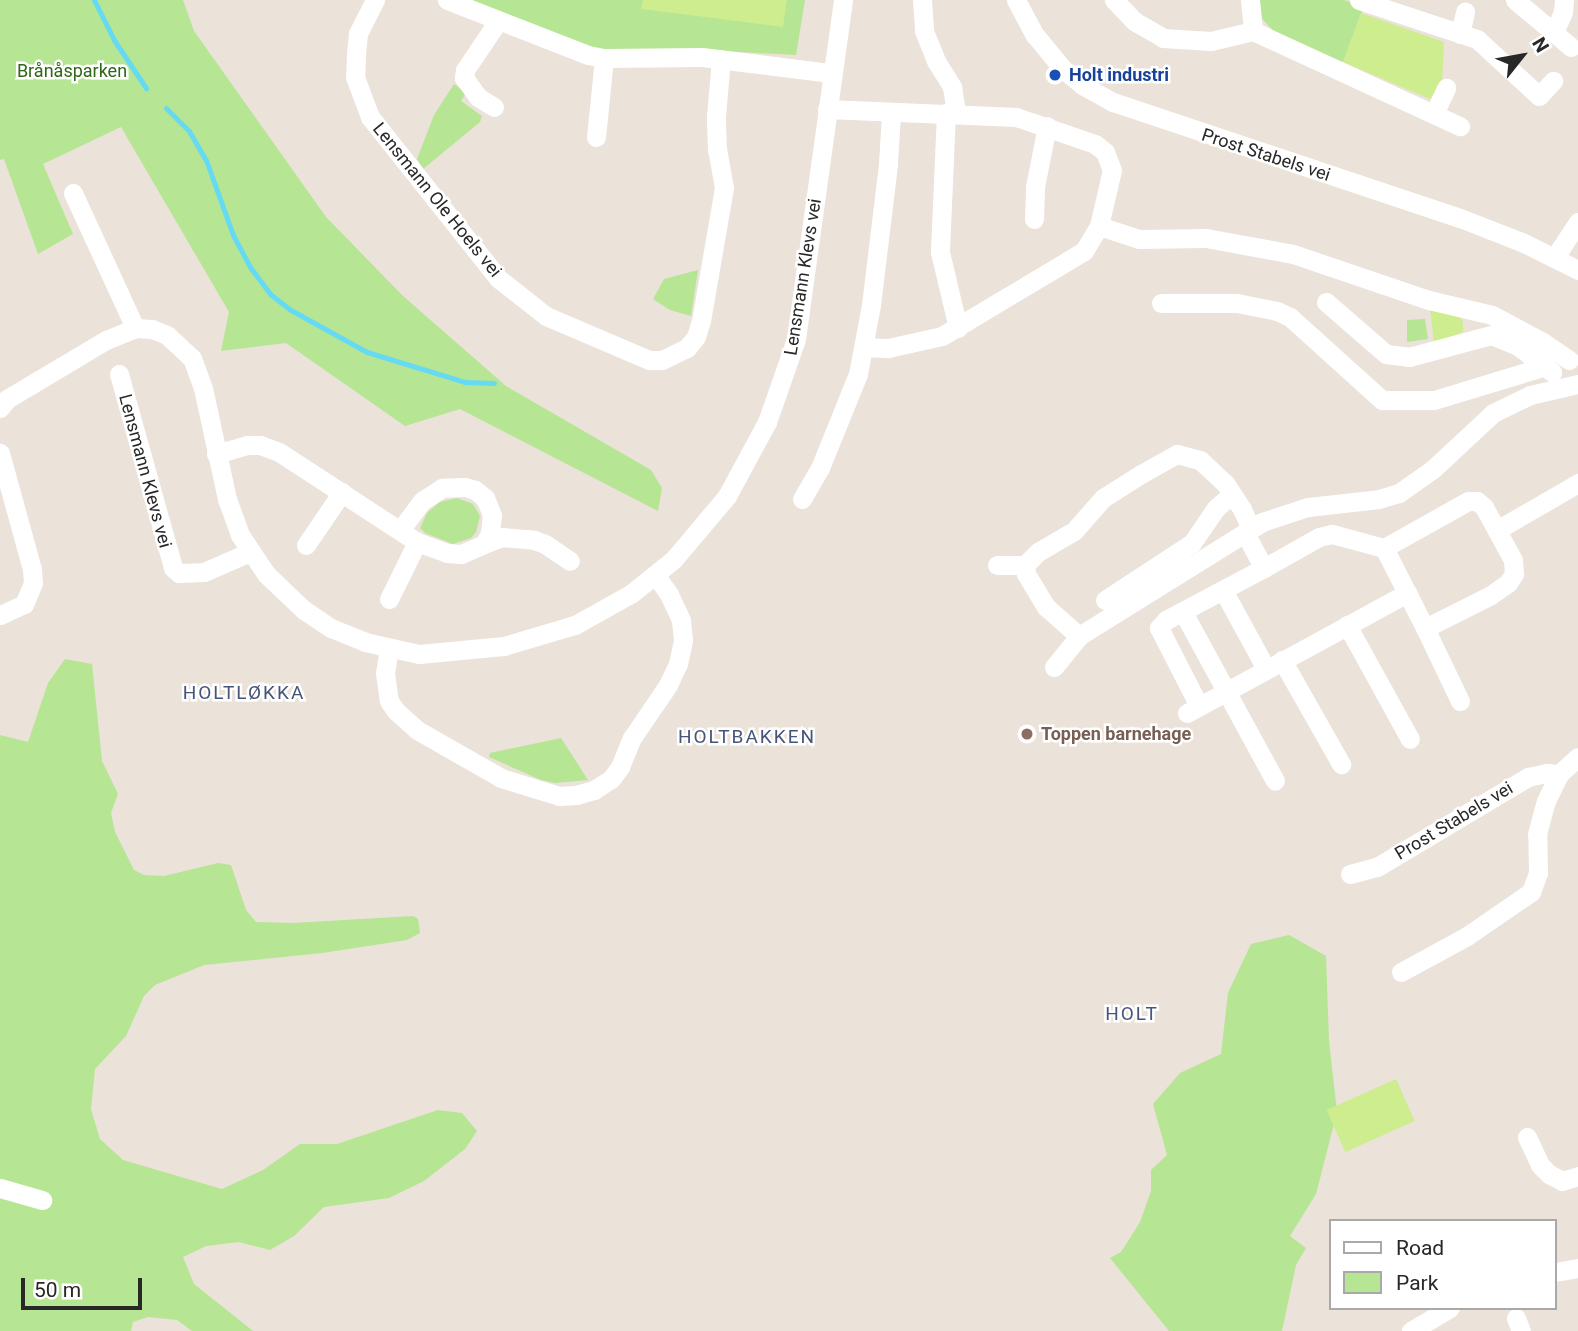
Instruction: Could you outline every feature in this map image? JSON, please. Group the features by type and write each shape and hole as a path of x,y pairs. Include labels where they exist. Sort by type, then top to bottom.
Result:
{"street":[{"name":"Lensmann Ole Hoels vei","path":"375,0 358,34 355,77 370,117 499,279 546,316 649,360 662,359 687,348 696,337 701,321 724,188 716,123 720,59"},
{"path":"447,0 562,47 604,58 720,59 831,73"},
{"name":"Lensmann Klevs vei","path":"135,328 152,329 167,335 192,358 203,388 216,454 232,514 250,552 275,584 304,610 331,628 389,648 419,653 460,652 540,637 575,625 606,609 656,576 706,523 727,496 767,422 796,339 843,0"},
{"path":"922,0 924,31 936,61 952,87 940,253 958,328"},
{"name":"Prost Stabels vei","path":"1016,0 1035,36 1052,58 1082,85 1104,98 1131,110 1460,218 1555,257 1578,270"},
{"path":"1114,0 1134,21 1163,38 1211,41 1253,32 1460,127"},
{"path":"1250,0 1253,32"},
{"path":"1359,0 1477,39 1538,96 1553,81"},
{"path":"1515,0 1571,47"},
{"path":"1554,33 1563,12 1564,0"},
{"path":"1460,34 1465,12"},
{"path":"494,107 478,97 464,78 465,70 498,21"},
{"path":"596,137 604,58"},
{"path":"1434,114 1446,88"},
{"path":"827,110 1016,117 1095,144 1110,160 1111,181 1099,226 1084,251 942,337 888,348 864,347"},
{"path":"802,499 820,468 848,405 864,347 888,164 891,114"},
{"path":"1034,219 1035,187 1047,127"},
{"path":"2,397 106,340 135,328 73,193"},
{"path":"1555,257 1578,222"},
{"path":"1099,226 1139,239 1206,238 1271,249 1503,320 1569,360"},
{"path":"1326,302 1378,351 1394,356 1429,352 1471,338 1491,335 1504,338 1573,385"},
{"path":"1161,303 1237,303 1276,311 1290,317 1382,400 1434,400 1546,366"},
{"path":"1468,310 1471,338"},
{"name":"Lensmann Klevs vei","path":"119,374 173,568 179,573 204,572 250,552"},
{"path":"1054,667 1079,636 1248,531 1308,506 1380,499 1399,493 1433,469 1493,413 1530,396 1573,385"},
{"path":"216,454 247,445 260,445 279,452 401,529 417,542 447,553 461,554 502,537 534,540 570,561"},
{"path":"0,453 32,569 33,583 24,604 0,615"},
{"path":"997,565 1025,565 1038,552 1074,531 1102,498 1177,454 1189,455 1210,466 1232,494 1264,568"},
{"path":"1497,530 1578,483"},
{"path":"401,529 431,494 442,488 465,487 485,498 492,515 490,533 484,544"},
{"path":"306,545 342,492"},
{"path":"1105,600 1192,543 1220,503 1232,494"},
{"path":"1407,593 1193,709 1159,628 1319,537 1332,534 1384,548 1468,501 1477,500 1484,507 1513,560 1514,574 1508,583 1491,595 1424,628"},
{"path":"389,599 417,542"},
{"path":"1384,548 1460,701"},
{"path":"1025,565 1026,574 1046,607 1079,636"},
{"path":"389,648 385,673 389,701 417,730 501,778 559,796 576,795 594,790 611,779 620,767 632,738 668,685 678,664 683,640 681,620 669,594 656,576"},
{"path":"1223,590 1341,764"},
{"path":"1183,612 1275,781"},
{"path":"1347,625 1410,738"},
{"path":"1401,972 1467,936 1531,892 1538,873 1540,819 1559,774 1578,757"},
{"name":"Prost Stabels vei","path":"1350,874 1377,867 1398,856 1528,777 1547,773 1559,774"},
{"path":"1527,1137 1540,1165 1549,1174 1562,1181 1578,1176"},
{"path":"0,1188 42,1200"},
{"path":"1557,1272 1578,1268"},
{"path":"1411,1331 1447,1310"}],"green space":[{"name":"Brånåsparken","path":"0,0 183,0 194,31 326,217 403,296 506,386 651,470 662,488 658,511 460,409 405,426 286,343 221,351 229,312 121,127 43,164 73,234 38,254 4,159 0,160"},
{"path":"470,0 805,0 796,55 720,51 596,52"},
{"path":"643,0 787,0 783,27 641,9"},
{"path":"1257,0 1344,0 1364,6 1343,62 1276,34 1257,13"},
{"path":"1361,13 1444,42 1442,81 1430,99 1343,62"},
{"path":"454,84 466,93 461,101 482,116 480,122 423,169 417,159 434,115"},
{"path":"698,270 691,316 670,310 653,299 664,279"},
{"path":"1430,307 1457,313 1463,322 1463,332 1434,343"},
{"path":"1425,319 1428,339 1407,342 1407,320"},
{"path":"457,498 473,504 480,516 476,532 471,538 453,544 425,533 420,528 427,513 440,502"},
{"path":"65,659 92,664 102,761 118,794 111,813 115,832 134,870 144,875 164,876 218,863 231,865 246,910 256,922 293,923 413,916 418,919 420,933 407,940 322,953 204,965 155,985 144,996 126,1036 95,1069 91,1109 100,1139 123,1160 222,1189 263,1170 300,1144 337,1144 438,1110 462,1113 477,1131 465,1149 424,1181 389,1198 324,1207 294,1236 270,1250 239,1242 206,1246 183,1257 194,1284 253,1331 192,1331 177,1320 148,1317 133,1322 131,1331 0,1331 0,735 28,742 48,683"},
{"path":"561,738 588,780 555,783 541,780 489,757 490,753"},
{"path":"1289,935 1326,956 1329,1041 1337,1112 1316,1194 1290,1236 1306,1248 1296,1265 1282,1331 1169,1331 1110,1258 1121,1252 1140,1222 1151,1191 1151,1170 1167,1155 1153,1104 1180,1073 1221,1054 1228,993 1251,944"},
{"path":"1396,1079 1415,1121 1345,1152 1327,1110"}],"waterway":[{"path":"94,0 114,40 146,88"},
{"path":"166,108 189,131 206,160 233,235 250,267 270,294 289,309 367,352 465,382 494,383"}],"place":[{"name":"Holt industri","path":"1055,75"},
{"name":"Toppen barnehage","path":"1027,734"}],"district":[{"name":"HOLTLØKKA","path":"244,693"},
{"name":"HOLTBAKKEN","path":"747,737"},
{"name":"HOLT","path":"1132,1014"}]}
